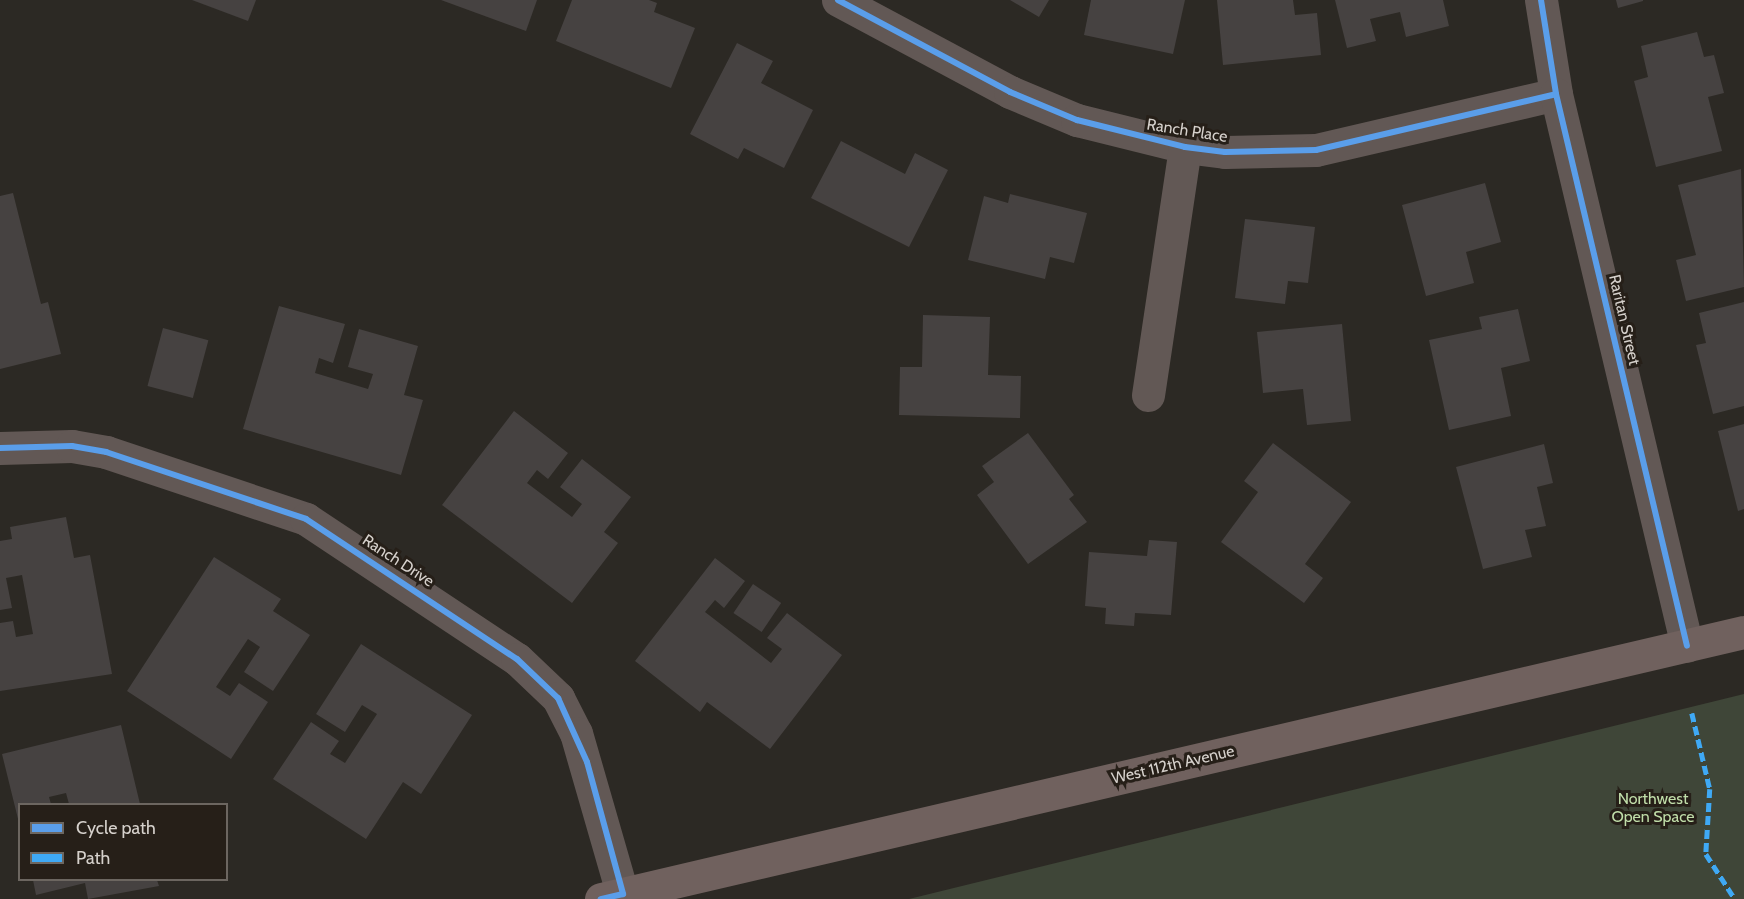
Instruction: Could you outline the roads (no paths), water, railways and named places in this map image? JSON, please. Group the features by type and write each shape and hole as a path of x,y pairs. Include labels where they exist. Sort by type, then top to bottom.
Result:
{"main road":[{"name":"West 112th Avenue","path":"616,897 1744,632"}],"street":[{"name":"Ranch Place","path":"838,0 1010,92 1096,126 1185,147 1225,152 1316,150 1556,94"},
{"name":"Raritan Street","path":"1541,0 1556,94 1687,646"},
{"name":"Ranch Place","path":"1148,395 1185,147"},
{"name":"Ranch Drive","path":"0,448 72,446 106,452 306,519 517,659 558,698 576,733 616,897"}],"park label":[{"name":"Northwest Open Space","path":"1653,808"}]}
